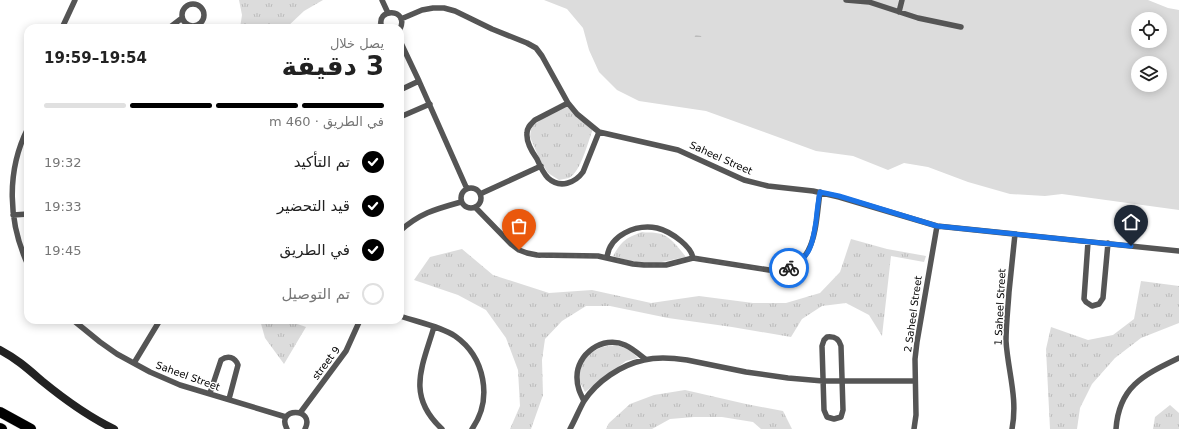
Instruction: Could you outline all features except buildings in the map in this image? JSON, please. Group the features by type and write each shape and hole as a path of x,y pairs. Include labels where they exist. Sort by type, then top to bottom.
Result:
{"highway":[{"path":"0,412 32,429"}],"street":[{"path":"64,24 75,0"},
{"path":"382,0 388,13"},
{"path":"846,0 869,2 928,20 961,27"},
{"path":"899,12 902,0"},
{"name":"Saheel Street","path":"401,19 422,10 444,8 455,11 492,29 527,43 536,48 542,56 568,103 577,114 598,132 678,150 732,175 757,184 820,192 839,196 937,226 1179,251"},
{"path":"382,24 381,20 385,14 391,12 397,14 401,19 402,24"},
{"path":"174,24 182,18"},
{"path":"404,49 420,81 467,189"},
{"path":"404,88 420,81"},
{"path":"568,103 535,120 530,124 528,129 527,135 532,152 549,179 555,183 568,184 579,177 583,172 598,132"},
{"path":"404,115 430,104"},
{"path":"24,138 15,166 12,199 16,234 24,257"},
{"path":"480,194 540,166"},
{"path":"470,188 476,190 480,194 479,203 475,207 468,208 461,202 462,193 467,189 470,188"},
{"path":"475,207 511,244 519,250 537,256 598,256 633,264 655,266 666,265 694,258 778,271 794,266 807,254 813,238 820,192"},
{"path":"404,228 414,220 431,211 461,202"},
{"path":"13,215 24,214"},
{"name":"2 Saheel Street","path":"914,429 916,415 915,359 919,326 937,226"},
{"path":"607,258 607,251 616,238 626,232 646,227 657,228 669,233 690,249 694,258"},
{"name":"1 Saheel Street","path":"1012,429 1014,399 1007,353 1006,326 1014,234"},
{"path":"1088,242 1084,299 1092,306 1099,304 1103,298 1108,243"},
{"path":"404,317 449,333 462,342 475,357 482,376 484,397 478,418 472,429"},
{"name":"Saheel Street","path":"78,324 100,342 134,363 165,379 286,418"},
{"path":"134,363 158,324"},
{"name":"street 9","path":"300,413 346,351 358,324"},
{"path":"434,327 420,373 419,384 421,399 427,413 442,429"},
{"path":"827,337 838,339 840,342 842,380 843,414 838,419 830,419 825,414 823,381 822,343 827,337"},
{"path":"584,401 578,389 577,376 580,363 587,352 598,345 612,342 624,344 645,359"},
{"path":"0,350 14,357 75,406 114,429"},
{"path":"210,393 221,360 231,357 237,362 238,366 229,399"},
{"path":"570,429 584,401 601,382 627,366 645,359 675,358 770,376 823,381 915,381"},
{"path":"1116,429 1121,405 1132,387 1140,379 1179,358"},
{"path":"287,429 285,424 286,418 291,413 297,412 305,417 307,428"}],"green space":[{"path":"239,0 323,0 304,11 290,24 241,24 242,15"},
{"path":"544,0 1148,0 1168,8 1179,10 1179,210 1062,194 1045,196 1010,194 968,182 928,167 904,163 888,170 853,156 816,151 706,111 639,101 617,90 599,72 589,50 583,28 567,9"},
{"path":"693,35 702,36 704,46 701,49 698,50 694,48 691,43 690,37"},
{"path":"566,103 577,118 593,129 584,156 577,170 569,178 559,180 548,173 540,160 530,137 531,129 535,124"},
{"path":"642,232 661,234 669,238 686,257 652,264 633,262 613,256 624,241"},
{"path":"851,239 887,249 926,256 924,262 891,256 882,336 869,315 846,303 822,306 802,319 791,337 668,318 610,306 586,306 562,321 545,339 542,360 543,395 531,429 510,429 520,406 518,370 506,338 486,310 458,295 414,280 430,257 462,249 493,275 549,293 592,290 651,303 699,296 753,303 786,303 820,293 840,272"},
{"path":"1141,281 1179,286 1179,323 1141,338 1115,358 1092,384 1080,408 1077,429 1050,429 1046,349 1051,327 1088,340 1113,335 1134,319"},
{"path":"261,324 297,324 306,327 284,364 265,338"},
{"path":"617,345 630,350 638,358 626,361 585,392 579,380 581,365 590,353 602,347"},
{"path":"685,390 783,411 792,429 761,429 753,422 722,417 694,417 670,419 652,429 606,429 609,423 630,404 654,395"},
{"path":"1170,405 1179,413 1179,429 1153,429 1155,417"}],"way so far":[{"path":"519,250 537,256 598,256 633,264 655,266 676,263 694,258 778,271 789,268"}],"route":[{"path":"789,268 801,260 807,254 811,246 820,192 839,196 937,226 1131,246"}]}
